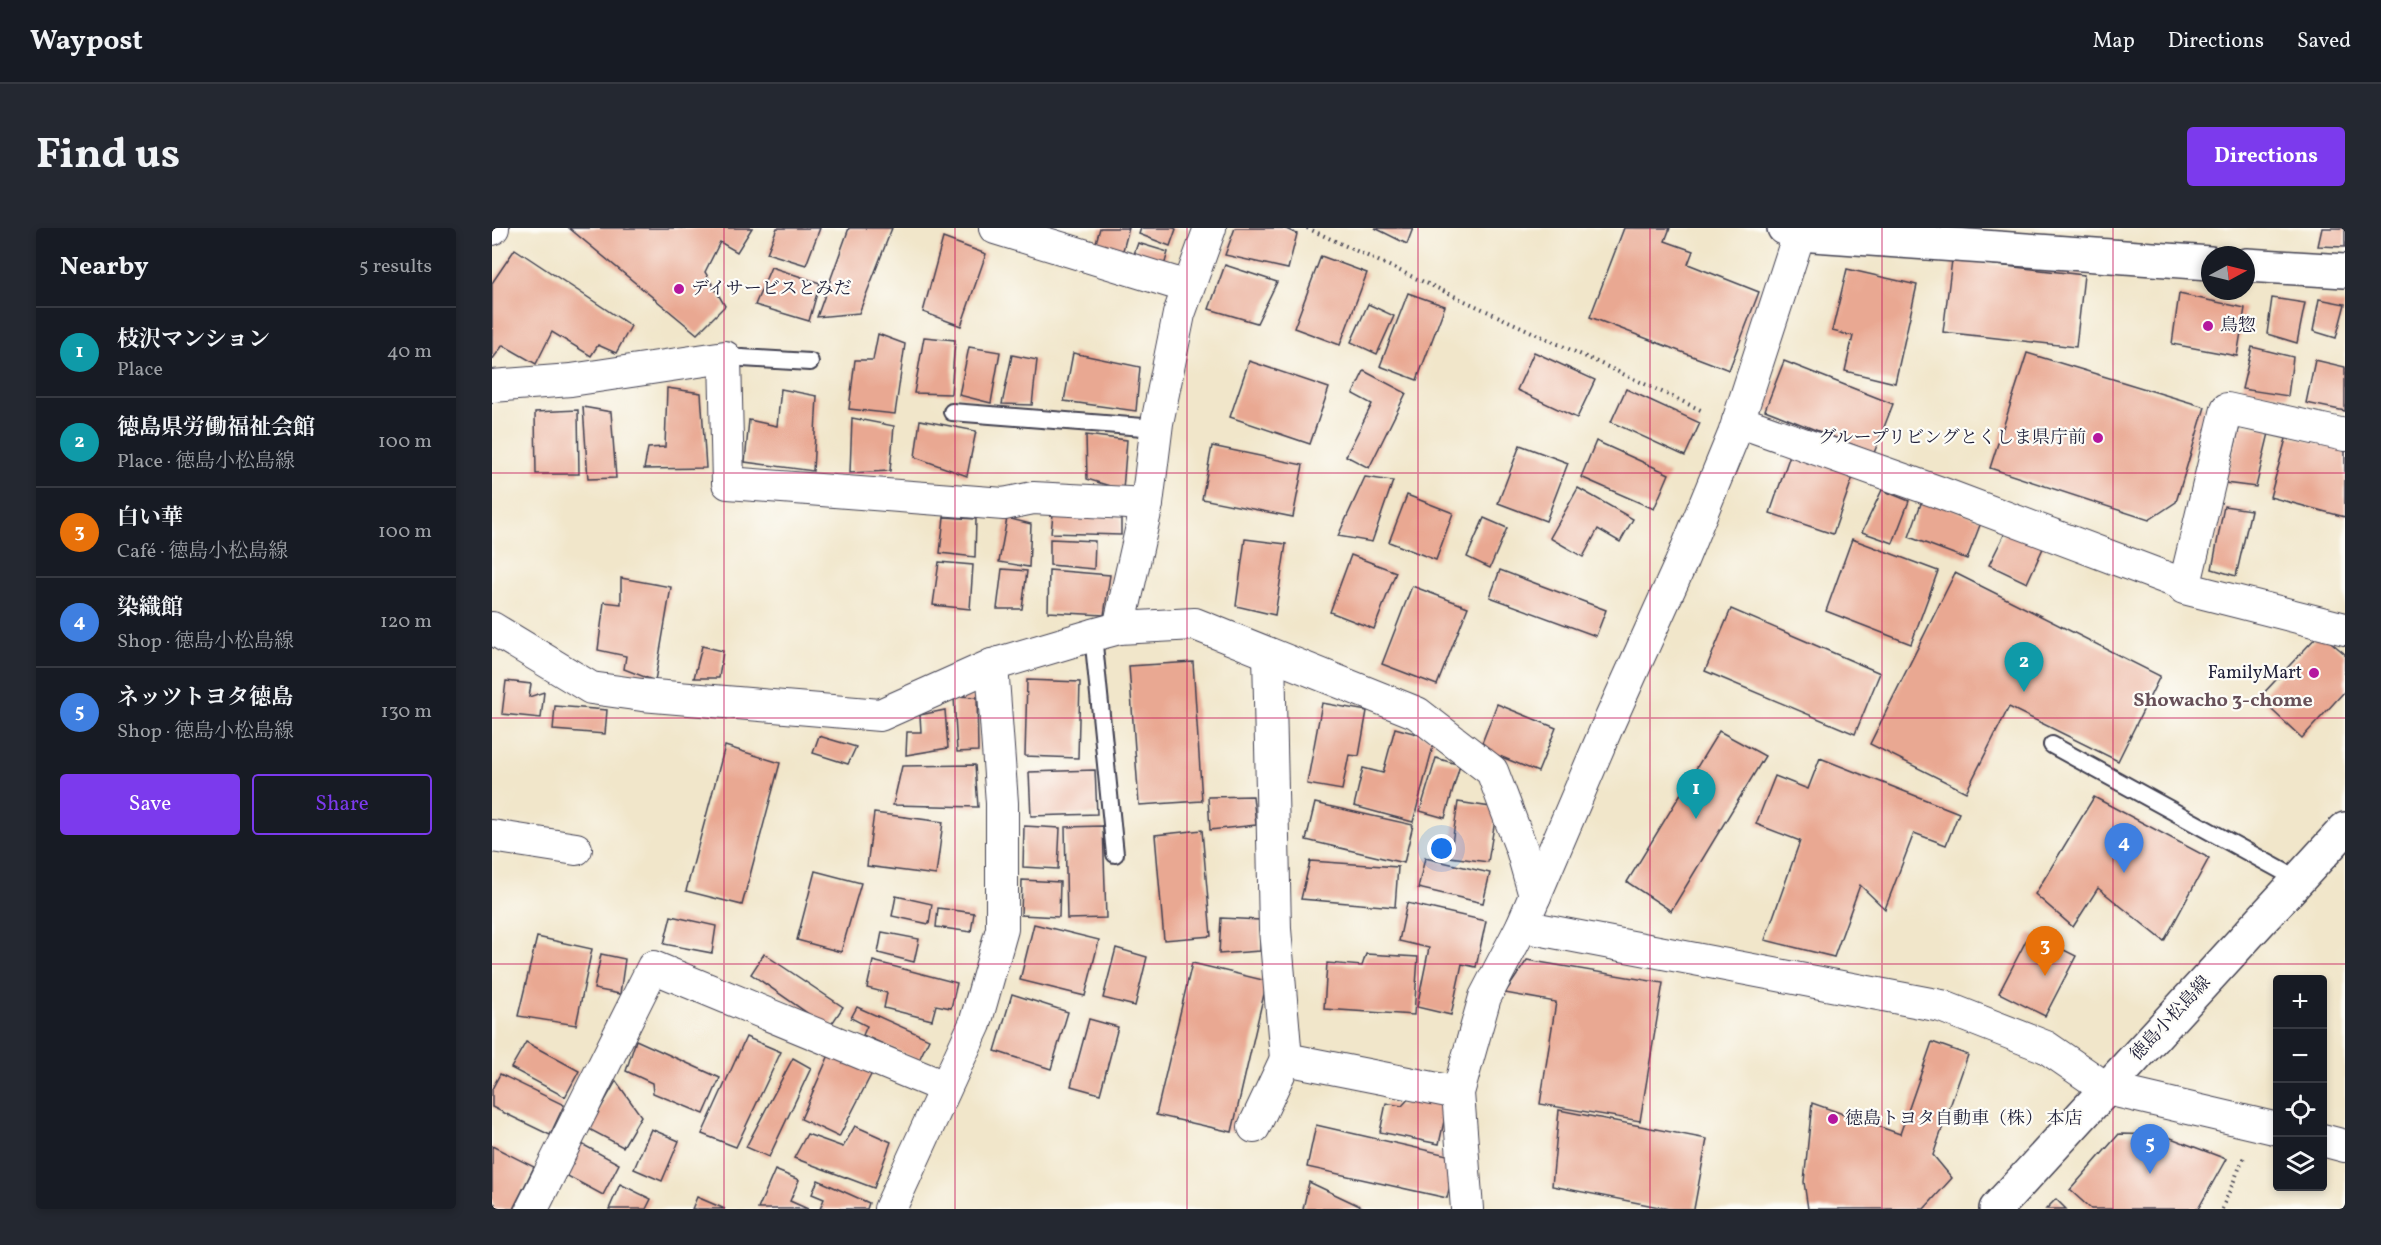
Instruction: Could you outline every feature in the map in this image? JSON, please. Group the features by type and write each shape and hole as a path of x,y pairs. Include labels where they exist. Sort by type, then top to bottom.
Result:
{"main road":[{"path":"1795,230 2201,262"},
{"path":"2255,266 2345,271"},
{"name":"徳島小松島線","path":"1996,1209 2345,829"}],"street":[{"path":"995,228 1188,287"},
{"path":"1106,632 1146,504 1156,428 1179,314 1210,228"},
{"path":"1467,1209 1458,1094 1485,997 1522,926 1681,562 1737,424 1795,230"},
{"path":"492,386 571,380 724,357 728,483 1004,504 1034,498 1146,504"},
{"path":"2345,435 2227,409 2184,588 2345,629"},
{"path":"1737,424 1941,493 2185,585"},
{"path":"492,628 591,688 880,715 992,665 1106,632 1195,624 1418,713 1492,771 1522,850 1535,896"},
{"path":"1254,1127 1286,1059 1275,929 1269,654"},
{"path":"890,1209 944,1087 975,1024 1002,929 1002,803 992,665"},
{"path":"492,836 576,849"},
{"path":"1522,926 1941,1006 2046,1047 2107,1089 2268,1126"},
{"path":"532,1209 652,967 944,1087"},
{"path":"1286,1059 1458,1094"},
{"path":"2327,1141 2345,1146"}],"lane":[{"path":"724,357 810,362"},
{"path":"952,411 1156,428"},
{"path":"1106,632 1115,854"},
{"path":"2052,745 2299,880"}],"path":[{"path":"1307,228 1737,424"},
{"path":"2222,1209 2268,1126"}],"building":[{"name":"デイサービスとみだ","path":"569,228 752,228 737,252 720,242 705,272 725,306 697,334"},
{"path":"777,228 820,228 806,265 767,253"},
{"path":"849,228 892,228 859,313 817,317"},
{"path":"1100,228 1129,228 1122,254 1095,246"},
{"path":"1141,228 1176,229 1170,246 1139,234"},
{"path":"1235,228 1284,228 1297,234 1288,269 1225,255"},
{"path":"1375,228 1413,228 1407,244"},
{"path":"1624,228 1670,228 1665,241 1693,251 1688,264 1759,292 1729,370 1590,317"},
{"path":"2322,228 2345,228 2345,247 2318,246"},
{"path":"943,238 986,254 961,326 923,312"},
{"path":"1138,243 1168,252 1164,266 1132,260"},
{"path":"515,249 631,326 616,353 598,345 591,356 552,332 536,364 503,345 492,360 492,283"},
{"path":"1321,256 1367,273 1340,345 1294,328"},
{"path":"1952,260 2084,275 2076,347 1943,332"},
{"path":"1225,265 1277,282 1257,323 1209,309"},
{"path":"771,267 820,283 809,321 755,305"},
{"path":"1847,269 1917,285 1895,383 1845,371 1853,336 1832,331"},
{"path":"1408,293 1445,306 1417,380 1380,366"},
{"name":"鳥惣","path":"2179,294 2245,308 2237,356 2172,344"},
{"path":"2272,298 2305,303 2297,343 2267,334"},
{"path":"2319,299 2345,304 2336,338 2313,331"},
{"path":"1368,304 1394,316 1377,354 1351,342"},
{"path":"878,334 905,344 895,414 849,409 855,360 873,360"},
{"path":"924,337 955,340 951,394 914,393"},
{"path":"969,347 1000,352 991,403 959,395"},
{"path":"2252,347 2293,357 2288,396 2242,389"},
{"path":"1534,352 1595,380 1577,418 1517,390"},
{"path":"1073,353 1140,367 1136,411 1064,401"},
{"name":"グループリビングとくしま県庁前","path":"2027,353 2205,407 2176,502 2149,520 1990,468"},
{"path":"1012,355 1037,360 1032,405 1002,404"},
{"path":"2315,360 2345,367 2345,411 2306,403"},
{"path":"1249,361 1329,388 1310,444 1230,417"},
{"path":"1784,361 1893,404 1874,453 1765,410"},
{"path":"1364,371 1406,393 1369,468 1346,456 1372,404 1353,394"},
{"path":"667,388 701,393 706,468 644,469 648,448 665,447"},
{"path":"781,389 817,396 813,471 745,462 749,420 777,426"},
{"path":"1626,389 1700,423 1685,456 1611,422"},
{"path":"583,407 611,412 616,478 588,479"},
{"path":"578,410 579,474 536,474 535,412"},
{"path":"852,418 894,426 890,471 850,473"},
{"path":"920,420 976,431 967,476 915,457"},
{"path":"2240,425 2270,429 2256,487 2225,483"},
{"path":"1086,435 1127,440 1123,490 1087,479"},
{"path":"2287,435 2345,451 2345,517 2270,497"},
{"path":"1596,441 1669,474 1654,509 1581,477"},
{"path":"1520,445 1568,463 1546,521 1498,503"},
{"path":"1212,446 1303,465 1293,517 1202,499"},
{"path":"1792,449 1855,471 1833,534 1770,513"},
{"path":"1365,477 1393,481 1372,542 1338,536"},
{"path":"1578,488 1633,519 1620,542 1598,529 1583,557 1550,538"},
{"path":"1882,490 1909,501 1893,543 1862,532"},
{"path":"1407,495 1453,513 1436,560 1389,542"},
{"path":"1923,498 1982,520 1967,559 1909,537"},
{"path":"2224,506 2251,510 2236,576 2212,569"},
{"path":"1053,514 1121,517 1121,535 1051,533"},
{"path":"944,517 976,519 975,557 940,553"},
{"path":"1007,518 1031,524 1029,567 999,562"},
{"path":"1484,518 1507,528 1490,568 1467,557"},
{"path":"2007,529 2044,546 2027,583 1989,565"},
{"path":"1050,539 1095,541 1094,569 1050,565"},
{"path":"1245,539 1286,544 1275,615 1236,606"},
{"path":"1852,539 1938,571 1911,644 1826,611"},
{"path":"1351,555 1396,572 1374,629 1330,612"},
{"path":"939,562 973,565 970,609 933,605"},
{"path":"1002,569 1027,571 1022,609 997,609"},
{"path":"1049,570 1110,575 1104,615 1048,612"},
{"path":"1500,570 1606,610 1596,636 1490,597"},
{"path":"1955,573 2160,676 2118,761 2009,707 1966,792 1870,744"},
{"path":"621,578 671,587 655,681 624,669 626,656 598,650 604,602 621,604"},
{"path":"1412,586 1468,607 1437,685 1382,664"},
{"path":"1731,609 1880,673 1855,734 1705,671"},
{"name":"FamilyMart","path":"2320,633 2345,654 2345,691 2302,738 2259,698"},
{"path":"702,646 723,651 719,678 694,678"},
{"path":"1193,662 1202,801 1139,805 1129,666"},
{"path":"1027,680 1080,682 1078,758 1025,756"},
{"path":"506,681 531,684 529,697 544,692 541,718 502,714"},
{"path":"954,696 977,697 978,751 957,752"},
{"path":"1322,703 1367,711 1359,756 1349,755 1342,790 1307,784"},
{"path":"1497,704 1556,728 1538,772 1480,748"},
{"path":"555,706 607,710 605,734 553,730"},
{"path":"945,710 948,748 906,755 907,732 921,732 920,715"},
{"path":"1395,728 1435,739 1413,822 1354,806 1363,768 1383,773"},
{"path":"1719,731 1765,756 1671,911 1627,882"},
{"path":"819,736 856,747 848,764 813,753"},
{"path":"725,746 780,763 742,905 686,891"},
{"path":"1436,758 1460,765 1445,818 1420,811"},
{"path":"1820,758 1959,813 1946,845 1914,833 1885,909 1860,885 1834,957 1765,940 1800,841 1756,824 1775,776 1808,789"},
{"path":"975,765 978,807 893,805 902,766"},
{"path":"1095,770 1097,814 1031,816 1029,772"},
{"path":"1253,796 1256,825 1210,830 1208,797"},
{"path":"2094,797 2209,858 2164,941 2098,888 2073,927 2035,894"},
{"path":"1458,802 1497,808 1488,862 1450,857"},
{"path":"1315,803 1413,825 1404,863 1306,840"},
{"path":"874,813 943,822 936,875 867,866"},
{"path":"1024,826 1060,828 1058,869 1023,867"},
{"path":"1103,826 1106,918 1067,919 1065,827"},
{"path":"1202,830 1211,936 1164,940 1155,835"},
{"path":"1425,858 1490,873 1483,903 1418,888"},
{"path":"1310,861 1398,867 1395,907 1301,899"},
{"path":"815,871 861,883 841,952 797,940"},
{"path":"1022,880 1060,882 1059,917 1021,915"},
{"path":"896,896 932,904 929,924 892,916"},
{"path":"1407,903 1486,921 1476,967 1462,964 1451,1015 1417,1007 1429,948 1399,941"},
{"path":"938,908 974,913 971,932 936,927"},
{"path":"671,916 716,926 712,953 664,944"},
{"path":"1221,918 1260,920 1260,951 1219,954"},
{"path":"1034,924 1099,940 1085,996 1020,980"},
{"path":"882,932 919,939 914,962 878,953"},
{"path":"2030,933 2076,956 2045,1016 1999,993"},
{"path":"537,937 592,949 576,1025 518,1016"},
{"path":"1116,948 1147,957 1135,1006 1103,998"},
{"path":"601,954 625,959 620,994 594,989"},
{"path":"764,954 843,1007 829,1028 751,974"},
{"path":"1366,954 1418,957 1414,1015 1324,1009 1327,963 1362,966"},
{"path":"1527,960 1663,983 1640,1121 1540,1104 1556,1002 1505,993"},
{"path":"873,961 957,983 951,1008 936,1005 932,1020 884,1008 887,993 867,988"},
{"path":"1192,963 1267,981 1232,1132 1156,1115"},
{"path":"1012,994 1068,1012 1051,1069 995,1051"},
{"path":"857,1007 929,1039 919,1060 863,1035 867,1026 851,1018"},
{"path":"1089,1019 1118,1027 1100,1094 1071,1086"},
{"path":"746,1037 781,1052 736,1147 702,1134"},
{"path":"636,1040 720,1078 704,1114 653,1093 652,1083 626,1071"},
{"path":"526,1042 579,1071 565,1097 511,1068"},
{"name":"徳島トヨタ自動車（株） 本店","path":"1932,1042 1968,1055 1933,1155 1952,1178 1924,1209 1808,1209 1804,1182 1812,1103 1900,1134"},
{"path":"829,1055 872,1073 839,1137 801,1119"},
{"path":"793,1058 811,1068 769,1157 746,1147"},
{"path":"500,1074 564,1105 550,1135 492,1107 492,1089"},
{"path":"616,1081 641,1116 623,1147 589,1129"},
{"path":"1412,1095 1448,1103 1439,1144 1380,1132 1386,1103 1402,1106"},
{"path":"1559,1110 1707,1139 1694,1209 1669,1209 1552,1186"},
{"path":"1316,1125 1456,1157 1447,1198 1307,1167"},
{"path":"855,1126 891,1142 874,1188 794,1158 807,1134 843,1147"},
{"path":"651,1129 679,1141 662,1181 634,1169"},
{"path":"2119,1134 2163,1135 2226,1159 2198,1209 2091,1209 2070,1190"},
{"path":"578,1142 619,1164 603,1195 562,1173"},
{"path":"492,1146 534,1167 513,1209 492,1209 495,1204 492,1203"},
{"path":"775,1170 799,1180 790,1201 808,1209 758,1209"},
{"path":"818,1180 869,1203 867,1209 820,1209 824,1199 812,1194"},
{"path":"1309,1182 1366,1209 1303,1209"},
{"path":"620,1184 651,1199 646,1209 609,1209"},
{"path":"697,1197 725,1209 692,1209"},
{"path":"2056,1199 2066,1209 2046,1209"}],"place":[{"name":"デイサービスとみだ","path":"679,289"},
{"name":"鳥惣","path":"2208,326"},
{"name":"グループリビングとくしま県庁前","path":"2098,438"},
{"name":"FamilyMart","path":"2314,673"},
{"name":"徳島県労働福祉会館","path":"2024,692"},
{"name":"枝沢マンション","path":"1696,819"},
{"name":"染織館","path":"2124,873"},
{"name":"白い華","path":"2045,976"},
{"name":"徳島トヨタ自動車（株） 本店","path":"1833,1119"},
{"name":"ネッツトヨタ徳島","path":"2150,1174"}],"district":[{"name":"Showacho 3-chome","path":"2223,701"}]}
